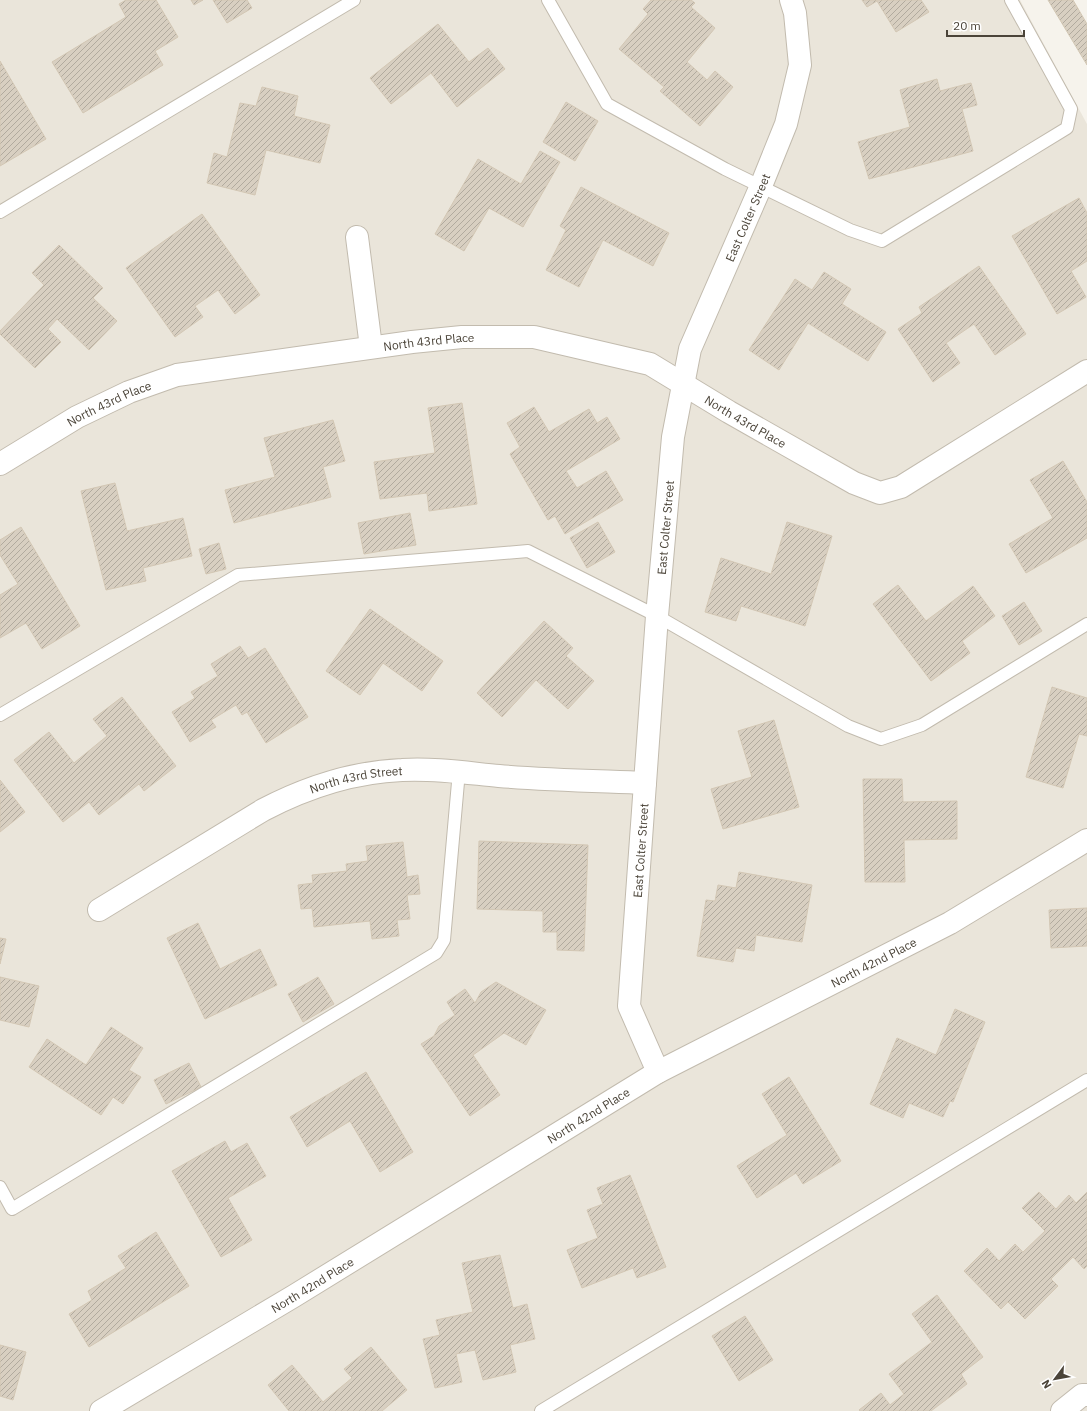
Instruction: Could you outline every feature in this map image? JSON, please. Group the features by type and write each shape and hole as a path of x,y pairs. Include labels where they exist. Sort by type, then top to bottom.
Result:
{"street":[{"name":"East Colter Street","path":"658,1072 629,1006 657,616 673,437 690,349 761,186 786,124 800,65 795,13 791,0"},
{"name":"North 43rd Place","path":"357,237 371,347"},
{"name":"North 43rd Place","path":"0,464 77,417 129,392 178,374 371,347 462,337 534,337 650,364 729,412 854,483 880,493 902,487 1087,371"},
{"name":"North 43rd Street","path":"99,910 263,810 289,796 327,783 365,774 402,770 459,771 499,776 645,784"},
{"name":"North 42nd Place","path":"101,1411 294,1296 658,1072 950,923 1087,840"},
{"path":"1062,1411 1082,1395 1087,1395"}],"lane":[{"path":"0,212 354,0"},
{"path":"548,0 607,104 725,169 850,230 882,241 1067,128 1072,109 1011,0"},
{"path":"0,715 238,575 528,551 657,616 848,726 881,739 922,725 1087,624"},
{"path":"0,1187 12,1209 436,953 444,940 459,771"},
{"path":"541,1411 1087,1080"}],"shaded area":[{"path":"0,0 1020,0 1087,124 1087,1411 0,1411"}],"building":[{"path":"126,0 156,0 178,37 155,51 163,65 83,113 52,62 126,17 119,4"},
{"path":"191,0 203,0 194,5"},
{"path":"213,0 247,0 252,8 227,23"},
{"path":"651,0 691,0 695,3 691,7 715,28 687,62 707,80 715,71 733,87 700,126 660,91 664,87 619,49 648,14 643,9"},
{"path":"862,0 921,0 929,12 896,32 877,1 867,7"},
{"path":"1048,0 1073,0 1087,24 1087,65"},
{"path":"438,24 469,62 488,48 505,69 457,107 431,73 391,104 370,78"},
{"path":"0,61 46,139 0,166"},
{"path":"937,79 940,91 971,83 977,105 962,109 973,151 869,179 858,142 910,127 900,90"},
{"path":"262,87 298,96 294,116 330,125 320,163 266,150 255,195 207,183 214,153 227,157 240,103 256,106"},
{"path":"566,102 598,121 575,161 543,142"},
{"path":"540,151 560,162 523,227 489,208 464,251 435,234 478,159 521,184"},
{"path":"581,187 669,233 653,266 603,240 579,287 546,270 566,230 560,226"},
{"path":"1079,198 1087,213 1087,261 1071,271 1086,297 1057,314 1012,236"},
{"path":"202,214 260,295 235,314 218,290 195,306 203,317 175,337 126,268"},
{"path":"59,245 103,288 93,298 117,321 89,350 57,319 48,329 61,342 35,368 0,334 0,331 44,285 32,273"},
{"path":"979,266 1026,334 995,355 974,324 946,343 960,363 933,382 898,329 922,313 919,307"},
{"path":"824,272 851,289 842,304 886,332 868,361 808,323 779,370 749,350 795,279 812,290"},
{"path":"462,403 477,504 429,511 427,493 380,499 374,462 435,453 428,408"},
{"path":"534,407 549,432 589,409 597,423 607,417 620,439 566,471 577,488 606,471 623,500 565,534 555,516 548,520 510,454 520,447 507,423"},
{"path":"333,420 345,461 323,467 331,497 234,523 225,490 275,477 264,438"},
{"path":"1063,461 1087,502 1087,538 1026,573 1009,544 1053,518 1030,480"},
{"path":"115,483 127,531 183,518 192,556 143,568 146,581 106,590 81,491"},
{"path":"410,513 416,545 364,554 358,523"},
{"path":"598,522 615,552 587,568 570,538"},
{"path":"787,522 832,536 805,626 741,606 736,621 705,612 721,558 771,574"},
{"path":"21,527 80,626 42,649 26,623 0,638 0,595 18,584 0,555 0,540"},
{"path":"219,543 226,569 206,574 199,549"},
{"path":"898,585 926,621 973,586 995,616 962,641 970,653 931,681 873,604"},
{"path":"1024,602 1042,631 1019,645 1002,616"},
{"path":"370,609 443,661 422,691 383,663 360,695 326,671"},
{"path":"544,621 573,648 566,656 594,681 568,709 536,680 502,717 477,693"},
{"path":"240,646 248,658 265,648 308,717 266,743 247,712 242,715 236,705 211,720 216,727 190,742 172,712 195,698 191,692 218,676 211,664"},
{"path":"1052,687 1087,698 1087,736 1079,734 1063,788 1026,777"},
{"path":"122,697 176,766 144,791 139,784 99,815 89,802 63,822 14,760 49,732 74,763 107,736 93,719"},
{"path":"774,720 799,807 723,829 711,789 752,777 738,731"},
{"path":"863,779 902,779 903,802 957,801 957,839 904,840 905,882 865,882"},
{"path":"0,780 25,812 0,832"},
{"path":"479,841 588,845 584,951 557,950 557,932 543,932 543,911 477,909"},
{"path":"403,842 407,877 418,875 420,894 407,895 410,919 397,920 399,936 372,939 370,921 314,927 312,908 301,909 298,885 313,883 312,875 347,871 346,864 368,861 366,846"},
{"path":"739,872 812,885 802,942 756,935 754,951 736,948 733,962 697,956 706,900 715,901 718,885 736,888"},
{"path":"1087,908 1087,946 1051,948 1049,910"},
{"path":"198,923 220,969 260,949 277,985 205,1019 167,938"},
{"path":"0,938 6,939 0,964"},
{"path":"0,977 39,986 29,1027 0,1020"},
{"path":"318,977 334,1004 303,1022 288,994"},
{"path":"496,982 546,1010 526,1045 504,1033 473,1055 500,1095 470,1116 421,1044 434,1036 439,1026 455,1015 447,1002 465,989 475,1003 481,992"},
{"path":"955,1009 985,1022 953,1102 950,1101 943,1117 909,1103 903,1118 870,1104 897,1038 936,1055"},
{"path":"111,1027 143,1048 129,1070 141,1077 123,1104 113,1097 101,1115 29,1067 47,1039 86,1065"},
{"path":"189,1063 201,1087 166,1104 154,1080"},
{"path":"366,1072 413,1152 380,1172 350,1121 307,1147 290,1117"},
{"path":"789,1077 841,1161 803,1184 796,1173 757,1198 737,1166 787,1135 762,1094"},
{"path":"225,1141 231,1152 247,1143 266,1176 228,1198 252,1240 221,1257 172,1171"},
{"path":"630,1175 666,1267 637,1278 633,1268 582,1288 567,1250 598,1238 587,1210 603,1204 597,1188"},
{"path":"1039,1192 1056,1209 1069,1195 1076,1203 1087,1192 1087,1266 1084,1269 1073,1257 1051,1279 1058,1286 1025,1319 1008,1302 1001,1309 964,1271 987,1248 999,1261 1015,1244 1023,1252 1045,1231 1022,1208"},
{"path":"156,1232 189,1286 89,1347 69,1314 92,1300 88,1291 126,1268 118,1256"},
{"path":"500,1255 513,1308 527,1304 535,1339 510,1345 516,1372 483,1380 475,1350 456,1354 462,1382 435,1388 423,1339 440,1335 436,1320 473,1312 462,1263"},
{"path":"937,1295 983,1357 961,1374 967,1384 931,1411 860,1411 859,1410 881,1393 890,1405 904,1394 889,1374 932,1342 912,1314"},
{"path":"745,1316 773,1360 739,1381 712,1336"},
{"path":"0,1345 26,1352 13,1400 0,1396"},
{"path":"371,1347 407,1390 382,1411 289,1411 268,1385 292,1365 323,1402 352,1378 344,1369"}]}
